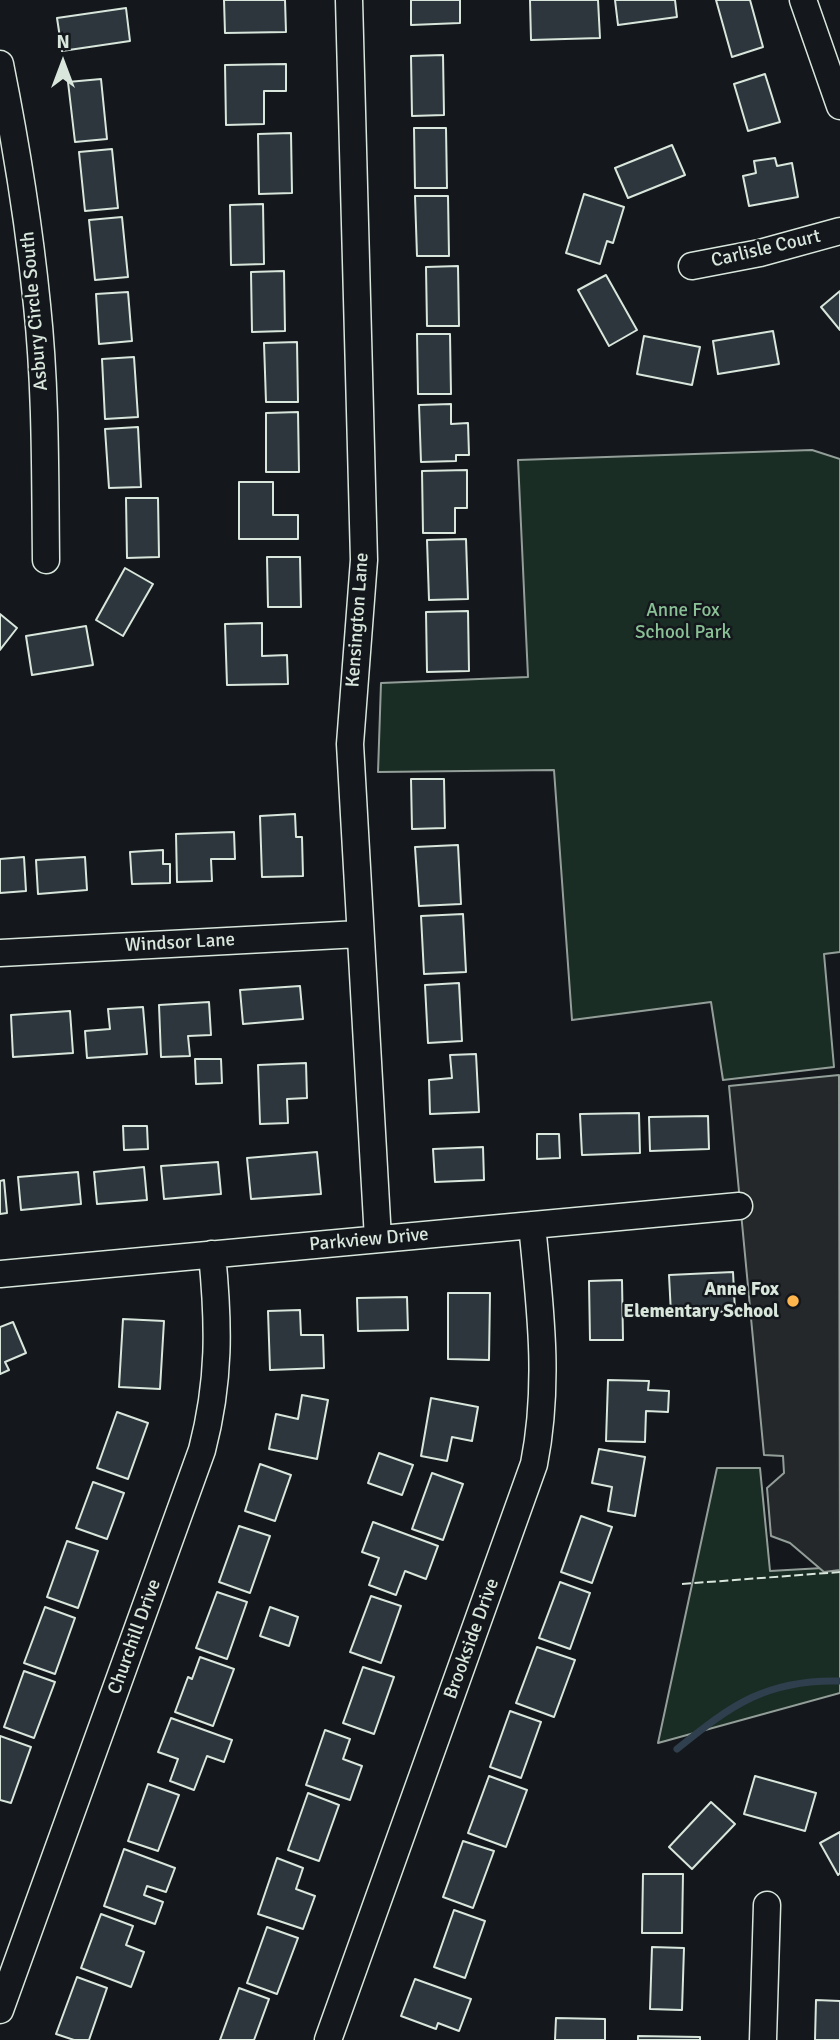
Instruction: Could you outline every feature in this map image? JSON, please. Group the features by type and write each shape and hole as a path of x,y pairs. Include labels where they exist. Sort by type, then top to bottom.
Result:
{"street":[{"name":"Kensington Lane","path":"349,0 365,560 350,744 378,1239"},
{"path":"803,0 840,106"},
{"name":"Asbury Circle South","path":"0,64 18,160 37,307 45,436 46,560"},
{"name":"Carlisle Court","path":"692,267 783,248 840,231"},
{"name":"Windsor Lane","path":"0,953 359,934"},
{"name":"Parkview Drive","path":"0,1274 739,1206"},
{"name":"Brookside Drive","path":"328,2040 534,1464 544,1399 544,1369 532,1225"},
{"name":"Churchill Drive","path":"0,2010 202,1450 218,1369 218,1313 212,1254"},
{"path":"763,2040 767,1905"}],"green space":[{"name":"Anne Fox School Park","path":"812,450 840,459 840,952 824,954 834,1067 723,1080 711,1002 572,1020 554,770 378,772 381,683 528,677 518,460"},
{"path":"717,1468 760,1468 770,1571 840,1567 840,1693 658,1743"}],"shaded area":[{"name":"Anne Fox Elementary School","path":"839,1075 840,1570 824,1572 790,1543 771,1536 767,1488 784,1473 783,1456 764,1455 729,1086"}],"building":[{"path":"224,0 285,0 286,32 225,33"},
{"path":"411,0 460,0 460,23 411,25"},
{"path":"530,0 598,0 600,38 531,40"},
{"path":"615,0 675,0 677,17 618,25"},
{"path":"716,0 750,0 763,47 732,57"},
{"path":"126,8 130,41 62,51 57,18"},
{"path":"443,55 444,115 412,116 411,56"},
{"path":"286,64 286,91 264,91 264,124 226,125 225,65"},
{"path":"765,74 780,122 748,131 734,84"},
{"path":"101,79 107,139 75,142 68,82"},
{"path":"414,128 446,128 447,188 415,188"},
{"path":"291,133 292,193 259,194 258,134"},
{"path":"672,145 685,175 628,198 615,168"},
{"path":"112,149 118,208 85,211 79,152"},
{"path":"775,158 777,166 792,163 798,197 749,206 743,176 756,173 754,161"},
{"path":"584,194 624,207 613,243 607,241 600,264 566,253"},
{"path":"415,196 448,196 449,256 417,256"},
{"path":"263,204 264,264 231,265 230,205"},
{"path":"122,217 128,277 95,280 89,220"},
{"path":"458,266 459,326 427,326 426,267"},
{"path":"284,271 285,331 252,332 251,272"},
{"path":"606,275 637,330 609,346 578,290"},
{"path":"840,291 840,330 821,307"},
{"path":"128,292 132,341 99,344 96,294"},
{"path":"773,331 779,364 718,374 713,341"},
{"path":"417,334 450,334 451,394 418,394"},
{"path":"644,336 700,347 692,385 637,374"},
{"path":"297,342 298,402 266,402 264,343"},
{"path":"134,357 138,417 105,419 102,359"},
{"path":"451,404 451,424 468,423 469,455 456,455 456,461 421,462 419,405"},
{"path":"298,412 299,472 266,472 266,413"},
{"path":"138,427 141,487 109,488 105,429"},
{"path":"467,470 467,508 455,508 455,533 423,533 422,471"},
{"path":"239,482 273,482 273,515 298,515 298,539 239,539"},
{"path":"126,498 158,498 159,557 127,558"},
{"path":"466,539 468,599 429,600 427,540"},
{"path":"267,557 300,557 301,607 268,607"},
{"path":"125,568 153,584 123,636 96,620"},
{"path":"468,611 469,671 427,672 426,612"},
{"path":"0,614 17,628 0,650"},
{"path":"262,623 262,656 287,655 288,684 227,685 225,624"},
{"path":"86,626 93,665 32,675 26,636"},
{"path":"411,779 444,779 445,828 412,829"},
{"path":"295,814 296,837 302,837 303,876 262,877 260,816"},
{"path":"234,832 235,859 211,859 212,881 177,882 176,834"},
{"path":"458,845 461,904 419,906 415,847"},
{"path":"163,850 163,864 170,864 170,883 132,884 130,852"},
{"path":"24,857 26,891 0,893 0,859"},
{"path":"85,857 87,890 38,894 36,860"},
{"path":"463,914 466,972 424,974 421,916"},
{"path":"459,983 462,1041 428,1043 425,985"},
{"path":"300,986 303,1019 243,1024 240,990"},
{"path":"209,1002 211,1035 188,1036 190,1056 161,1057 159,1005"},
{"path":"143,1007 147,1054 87,1058 85,1031 110,1029 108,1009"},
{"path":"70,1011 73,1053 13,1057 11,1015"},
{"path":"476,1054 479,1112 430,1114 429,1080 452,1078 450,1055"},
{"path":"195,1059 221,1059 222,1083 196,1084"},
{"path":"306,1063 307,1098 287,1099 288,1123 260,1124 258,1065"},
{"path":"639,1113 640,1153 582,1155 580,1114"},
{"path":"708,1116 709,1149 650,1151 649,1117"},
{"path":"123,1126 147,1126 148,1149 124,1150"},
{"path":"537,1134 559,1134 560,1158 537,1159"},
{"path":"483,1147 484,1180 435,1182 433,1149"},
{"path":"317,1152 321,1194 251,1199 247,1158"},
{"path":"218,1162 221,1194 164,1199 161,1166"},
{"path":"144,1167 147,1200 97,1204 94,1172"},
{"path":"78,1172 81,1204 21,1210 18,1177"},
{"path":"4,1180 7,1213 0,1214 0,1181"},
{"path":"733,1272 735,1311 671,1314 669,1275"},
{"path":"622,1280 623,1340 590,1340 589,1281"},
{"path":"448,1293 490,1293 489,1360 448,1359"},
{"path":"407,1297 408,1330 358,1331 357,1298"},
{"path":"300,1310 301,1335 323,1335 324,1368 270,1370 268,1311"},
{"path":"123,1319 164,1321 160,1389 119,1387"},
{"path":"13,1322 26,1353 5,1362 9,1370 0,1374 0,1327"},
{"path":"608,1380 649,1381 648,1390 669,1391 668,1412 646,1411 645,1442 606,1441"},
{"path":"302,1395 328,1400 317,1459 269,1449 276,1414 298,1419"},
{"path":"431,1398 478,1407 472,1441 452,1437 447,1461 421,1456"},
{"path":"117,1412 148,1423 128,1479 97,1468"},
{"path":"599,1449 645,1457 635,1516 608,1511 612,1487 592,1483"},
{"path":"379,1453 413,1465 402,1495 368,1483"},
{"path":"260,1464 291,1475 275,1521 245,1511"},
{"path":"432,1473 463,1484 443,1540 412,1529"},
{"path":"93,1482 124,1493 107,1539 76,1528"},
{"path":"581,1516 612,1527 592,1583 561,1572"},
{"path":"373,1522 438,1546 426,1579 405,1571 396,1595 369,1585 379,1558 362,1552"},
{"path":"239,1526 270,1536 250,1593 219,1582"},
{"path":"67,1541 98,1551 78,1608 47,1597"},
{"path":"560,1582 590,1593 570,1649 539,1638"},
{"path":"217,1592 247,1602 227,1659 196,1648"},
{"path":"371,1596 401,1606 381,1663 350,1652"},
{"path":"45,1607 75,1618 55,1674 24,1663"},
{"path":"270,1607 298,1617 289,1646 260,1636"},
{"path":"537,1647 575,1660 554,1717 516,1703"},
{"path":"200,1657 234,1669 213,1726 175,1712 188,1677 192,1679"},
{"path":"363,1667 394,1677 374,1734 343,1723"},
{"path":"24,1671 55,1682 34,1738 4,1727"},
{"path":"510,1711 541,1722 521,1778 490,1767"},
{"path":"171,1718 232,1740 224,1762 207,1756 194,1790 170,1781 178,1759 158,1752"},
{"path":"325,1730 350,1739 343,1759 362,1766 350,1800 306,1785"},
{"path":"0,1736 31,1747 11,1803 0,1800"},
{"path":"489,1776 527,1790 506,1847 468,1833"},
{"path":"755,1776 816,1793 805,1831 744,1814"},
{"path":"148,1784 179,1795 158,1851 128,1841"},
{"path":"308,1793 339,1805 319,1861 288,1850"},
{"path":"711,1802 735,1824 692,1869 669,1847"},
{"path":"840,1832 840,1873 838,1875 820,1843"},
{"path":"463,1841 494,1851 473,1908 443,1897"},
{"path":"124,1849 175,1868 166,1892 147,1886 144,1895 163,1902 155,1924 104,1906"},
{"path":"277,1858 303,1868 296,1889 315,1896 303,1929 258,1914"},
{"path":"643,1874 683,1874 682,1933 642,1933"},
{"path":"454,1910 485,1921 465,1978 434,1967"},
{"path":"101,1914 133,1926 126,1945 144,1952 131,1987 81,1968"},
{"path":"267,1927 298,1938 277,1994 247,1983"},
{"path":"652,1947 684,1948 682,2010 650,2009"},
{"path":"77,1977 107,1988 89,2040 74,2040 56,2034"},
{"path":"415,1979 471,1999 459,2031 438,2023 436,2029 401,2016"},
{"path":"239,1988 269,1999 254,2040 220,2040"},
{"path":"816,2000 840,2001 840,2040 815,2040"},
{"path":"556,2018 605,2019 605,2040 555,2040"},
{"path":"638,2036 700,2037 700,2040 638,2040"}],"waterway":[{"path":"677,1749 715,1720 751,1698 791,1685 840,1681"}],"fence":[{"path":"682,1584 840,1572"}],"place":[{"name":"Anne Fox Elementary School","path":"793,1301"}]}
